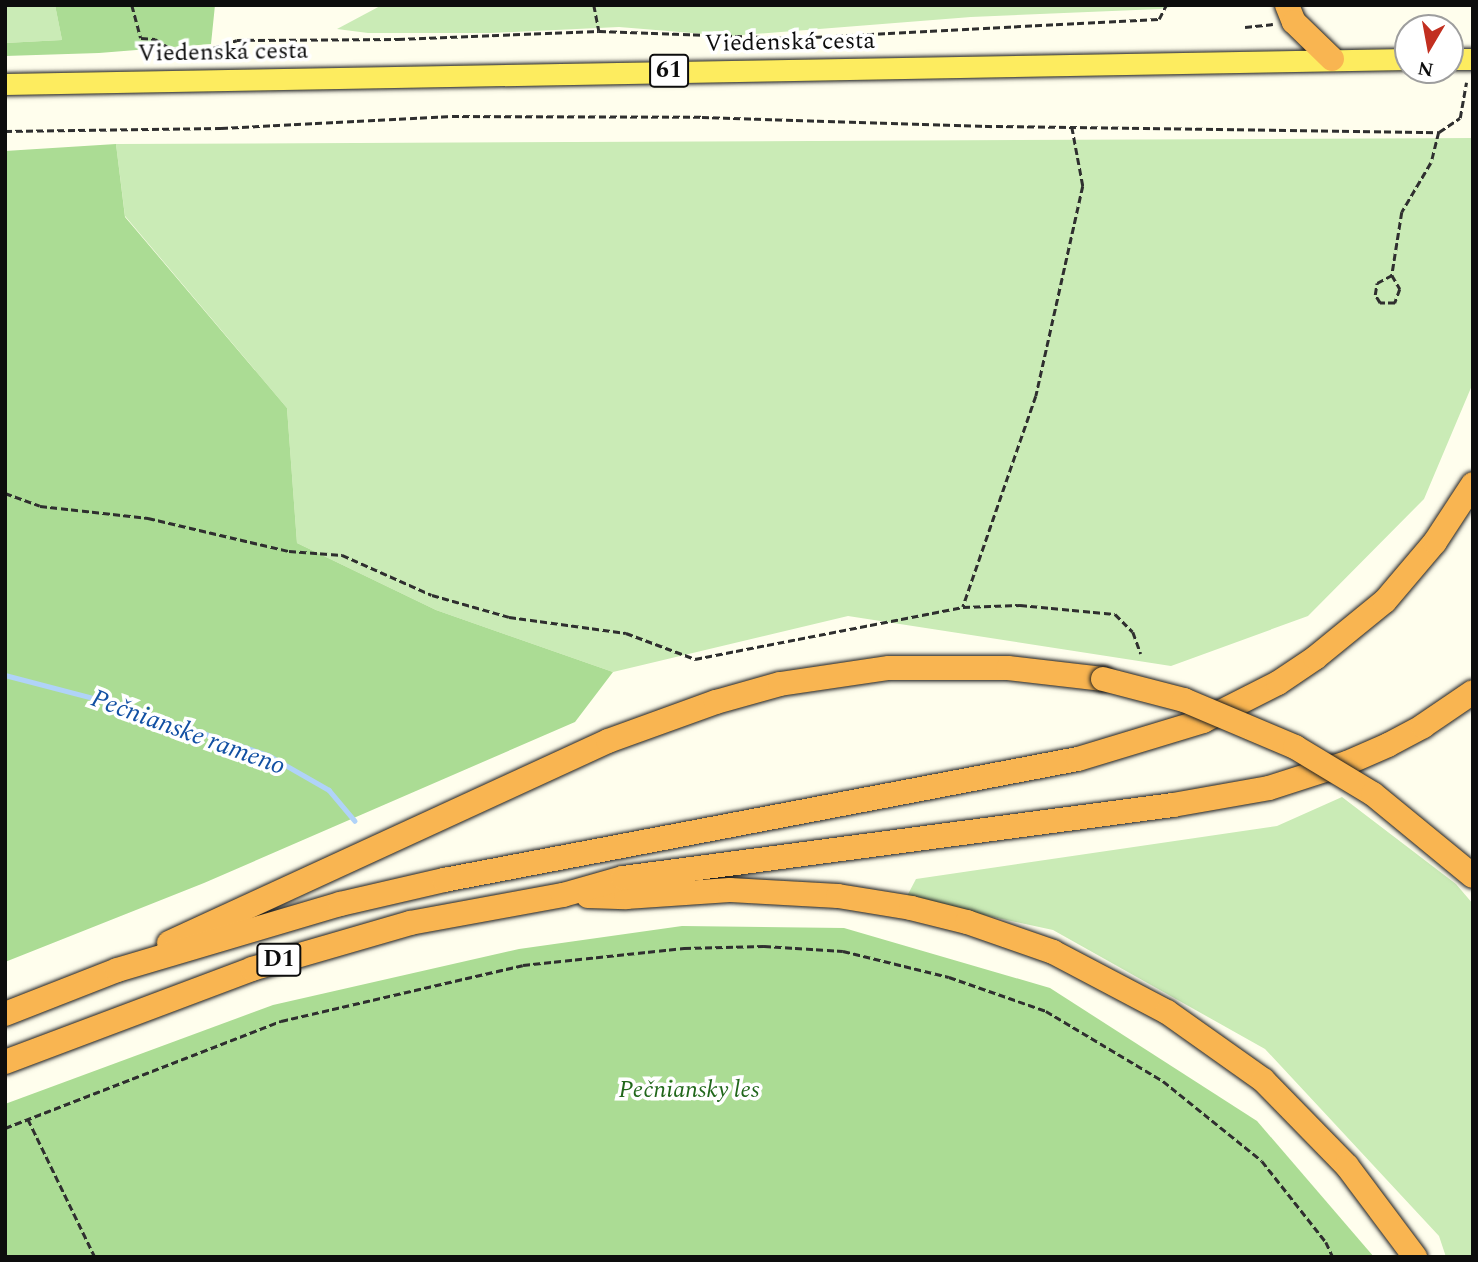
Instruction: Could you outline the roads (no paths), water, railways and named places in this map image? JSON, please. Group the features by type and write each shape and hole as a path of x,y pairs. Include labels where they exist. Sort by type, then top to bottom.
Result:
{"highway":[{"path":"1287,5 1294,22 1332,59"},
{"path":"5,1014 117,970 281,920 394,890 1077,759 1203,721 1278,683 1315,658 1385,601 1435,541 1473,484"},
{"path":"117,970 209,923 608,741 716,702 780,684 889,668 1008,668 1103,679 1152,691 1221,714 1295,747 1373,794 1473,876"},
{"path":"563,895 623,878 1173,805 1269,788 1347,763 1388,745 1423,726 1473,692"},
{"path":"563,895 626,897 730,890 808,892 911,908 967,922 1054,952 1167,1012 1263,1080 1347,1166 1415,1257"},
{"name":"D1","path":"5,1062 168,998 327,945 410,923 563,895"}],"main road":[{"name":"Viedenská cesta","path":"5,83 1394,60"}],"waterway":[{"name":"Pečnianske rameno","path":"5,675 120,705 268,755 329,790 355,821"}],"park label":[{"name":"Pečniansky les","path":"689,1091"}]}
